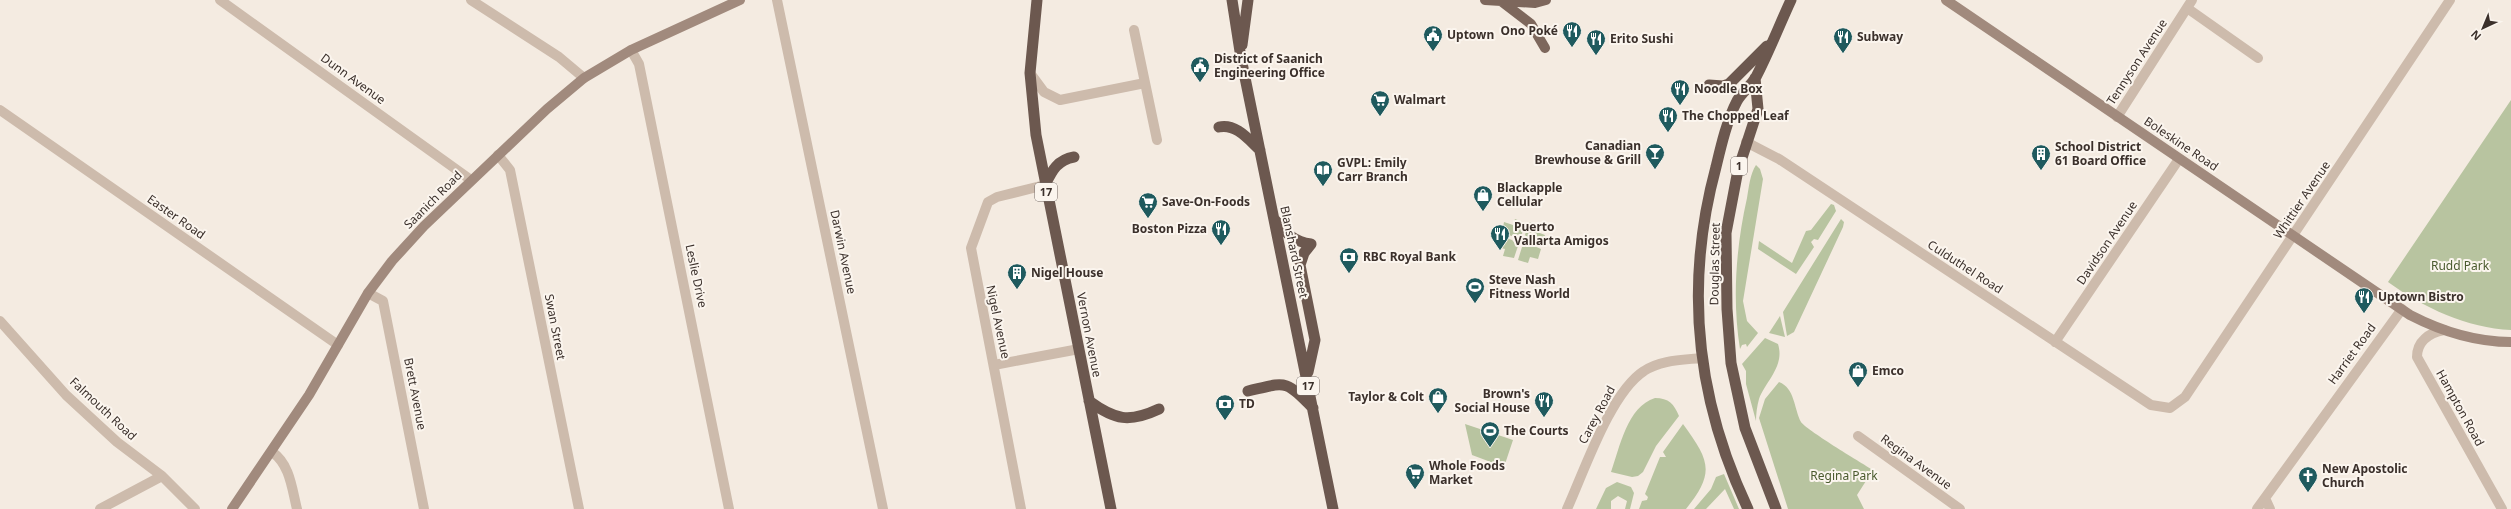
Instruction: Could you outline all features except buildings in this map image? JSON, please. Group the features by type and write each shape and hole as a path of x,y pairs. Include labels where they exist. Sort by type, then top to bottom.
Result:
{"highway":[{"name":"Vernon Avenue","path":"1037,0 1030,73 1035,129 1111,509"},
{"name":"Blanshard Street","path":"1232,0 1241,58 1333,509"},
{"path":"1241,58 1248,0"},
{"name":"Douglas Street","path":"1748,509 1729,462 1709,398 1701,358 1698,280 1705,215 1721,147 1737,100 1755,78 1791,0"},
{"path":"1709,85 1723,86 1730,84 1773,40"},
{"name":"Douglas Street","path":"1755,78 1758,109 1746,142 1730,208 1725,256 1728,338 1745,428 1776,509"},
{"path":"1219,127 1225,125 1240,131 1260,150"},
{"path":"1045,185 1053,169 1062,159 1074,157"},
{"path":"1275,220 1290,237 1301,242 1311,244 1304,253 1300,265 1315,340 1307,377"},
{"path":"1248,390 1282,383 1294,389 1313,408"},
{"path":"1089,401 1107,415 1122,419 1148,414 1159,409"}],"main road":[{"name":"Saanich Road","path":"232,509 272,452 368,293 392,261 471,180 584,78 631,50 740,0"},
{"path":"1485,0 1535,3 1546,0"},
{"name":"Boleskine Road","path":"1946,0 2293,237 2402,309"},
{"path":"1501,1 1531,24 1545,48"},
{"path":"2402,309 2444,330 2487,341 2511,342"}],"street":[{"name":"Dunn Avenue","path":"220,0 471,180"},
{"path":"471,0 560,57 584,78"},
{"name":"Darwin Avenue","path":"777,0 883,509"},
{"name":"Whittier Avenue","path":"2170,408 2185,397 2450,0"},
{"path":"2189,4 2258,58"},
{"name":"Tennyson Avenue","path":"2117,117 2189,4"},
{"path":"1134,30 1157,140"},
{"name":"Leslie Drive","path":"631,50 639,64 729,509"},
{"path":"1030,73 1044,92 1060,100 1145,83"},
{"name":"Easter Road","path":"0,110 338,345"},
{"name":"Culduthel Road","path":"1746,142 1779,160 2152,404 2170,408"},
{"name":"Swan Street","path":"498,155 510,170 579,509"},
{"name":"Davidson Avenue","path":"2056,342 2179,158"},
{"name":"Nigel Avenue","path":"1021,509 994,365 971,256 972,242 985,207 992,199 1045,185"},
{"name":"Brett Avenue","path":"368,293 383,301 424,509"},
{"name":"Harriet Road","path":"2257,509 2402,309"},
{"name":"Falmouth Road","path":"0,321 66,395 117,442 162,476 195,509"},
{"name":"Hampton Road","path":"2444,330 2426,338 2417,349 2417,357 2502,509"},
{"path":"994,365 1079,349"},
{"name":"Carey Road","path":"1567,509 1611,413 1631,383 1652,367 1701,358"},
{"name":"Regina Avenue","path":"1858,436 1949,506 1960,509"},
{"path":"272,452 280,458 286,466 297,509"},
{"path":"100,509 162,476"},
{"path":"2265,498 2270,509"}],"green space":[{"name":"Rudd Park","path":"2511,100 2511,330 2478,325 2446,315 2416,300 2388,282"},
{"path":"1756,165 1760,169 1763,179 1743,301 1747,321 1758,333 1747,347 1746,344 1742,345 1740,349 1736,311 1736,273 1743,217 1752,172"},
{"path":"1831,204 1834,205 1836,211 1818,240 1814,239 1811,242 1814,247 1796,274 1758,249 1759,241 1792,263 1806,231 1811,230"},
{"path":"1515,219 1525,223 1522,234 1512,236 1502,233 1504,222 1513,225"},
{"path":"1841,219 1844,222 1843,227 1794,332 1787,336 1783,312"},
{"path":"1529,222 1539,225 1537,232 1545,235 1542,245 1532,242 1525,235"},
{"path":"1501,236 1512,240 1518,246 1514,258 1503,256 1505,249 1497,247"},
{"path":"1532,245 1541,249 1538,259 1530,257 1528,263 1518,260 1522,247"},
{"path":"1780,316 1785,337 1769,333"},
{"path":"1765,338 1778,344 1779,359 1774,373 1759,399 1756,421 1746,384 1746,371 1742,364"},
{"name":"Regina Park","path":"1779,382 1788,389 1791,394 1801,422 1805,426 1873,470 1857,495 1864,509 1788,509 1759,418 1765,399"},
{"path":"1655,398 1664,399 1670,402 1679,416 1656,446 1643,472 1638,476 1632,477 1611,472 1621,440 1631,419 1645,403"},
{"name":"The Courts","path":"1465,424 1513,440 1504,467 1472,455"},
{"path":"1683,424 1699,447 1706,466 1702,485 1686,509 1639,509 1642,501 1647,500 1648,497 1645,494 1660,457 1666,457 1663,452"},
{"path":"1724,474 1739,509 1734,509 1725,489 1706,509 1694,509 1711,489 1716,477"},
{"path":"1617,482 1631,487 1634,493 1630,509 1625,509 1627,501 1618,496 1611,501 1611,509 1596,509 1606,488"}],"water":[{"path":"1521,236 1529,240 1530,244 1525,246 1514,242 1514,238"}],"place":[{"name":"Ono Poké","path":"1572,48"},
{"name":"Uptown","path":"1433,52"},
{"name":"Subway","path":"1843,54"},
{"name":"Erito Sushi","path":"1596,56"},
{"name":"District of Saanich Engineering Office","path":"1200,83"},
{"name":"Noodle Box","path":"1680,106"},
{"name":"Walmart","path":"1380,117"},
{"name":"The Chopped Leaf","path":"1668,133"},
{"name":"Canadian Brewhouse & Grill","path":"1655,170"},
{"name":"School District 61 Board Office","path":"2041,171"},
{"name":"GVPL: Emily Carr Branch","path":"1323,187"},
{"name":"Blackapple Cellular","path":"1483,212"},
{"name":"Save-On-Foods","path":"1148,219"},
{"name":"Boston Pizza","path":"1221,246"},
{"name":"Puerto Vallarta Amigos","path":"1500,251"},
{"name":"RBC Royal Bank","path":"1349,274"},
{"name":"Nigel House","path":"1017,290"},
{"name":"Steve Nash Fitness World","path":"1475,304"},
{"name":"Uptown Bistro","path":"2364,314"},
{"name":"Emco","path":"1858,388"},
{"name":"Taylor & Colt","path":"1438,414"},
{"name":"Brown's Social House","path":"1544,418"},
{"name":"TD","path":"1225,421"},
{"name":"The Courts","path":"1490,448"},
{"name":"Whole Foods Market","path":"1415,490"},
{"name":"New Apostolic Church","path":"2308,493"}]}
